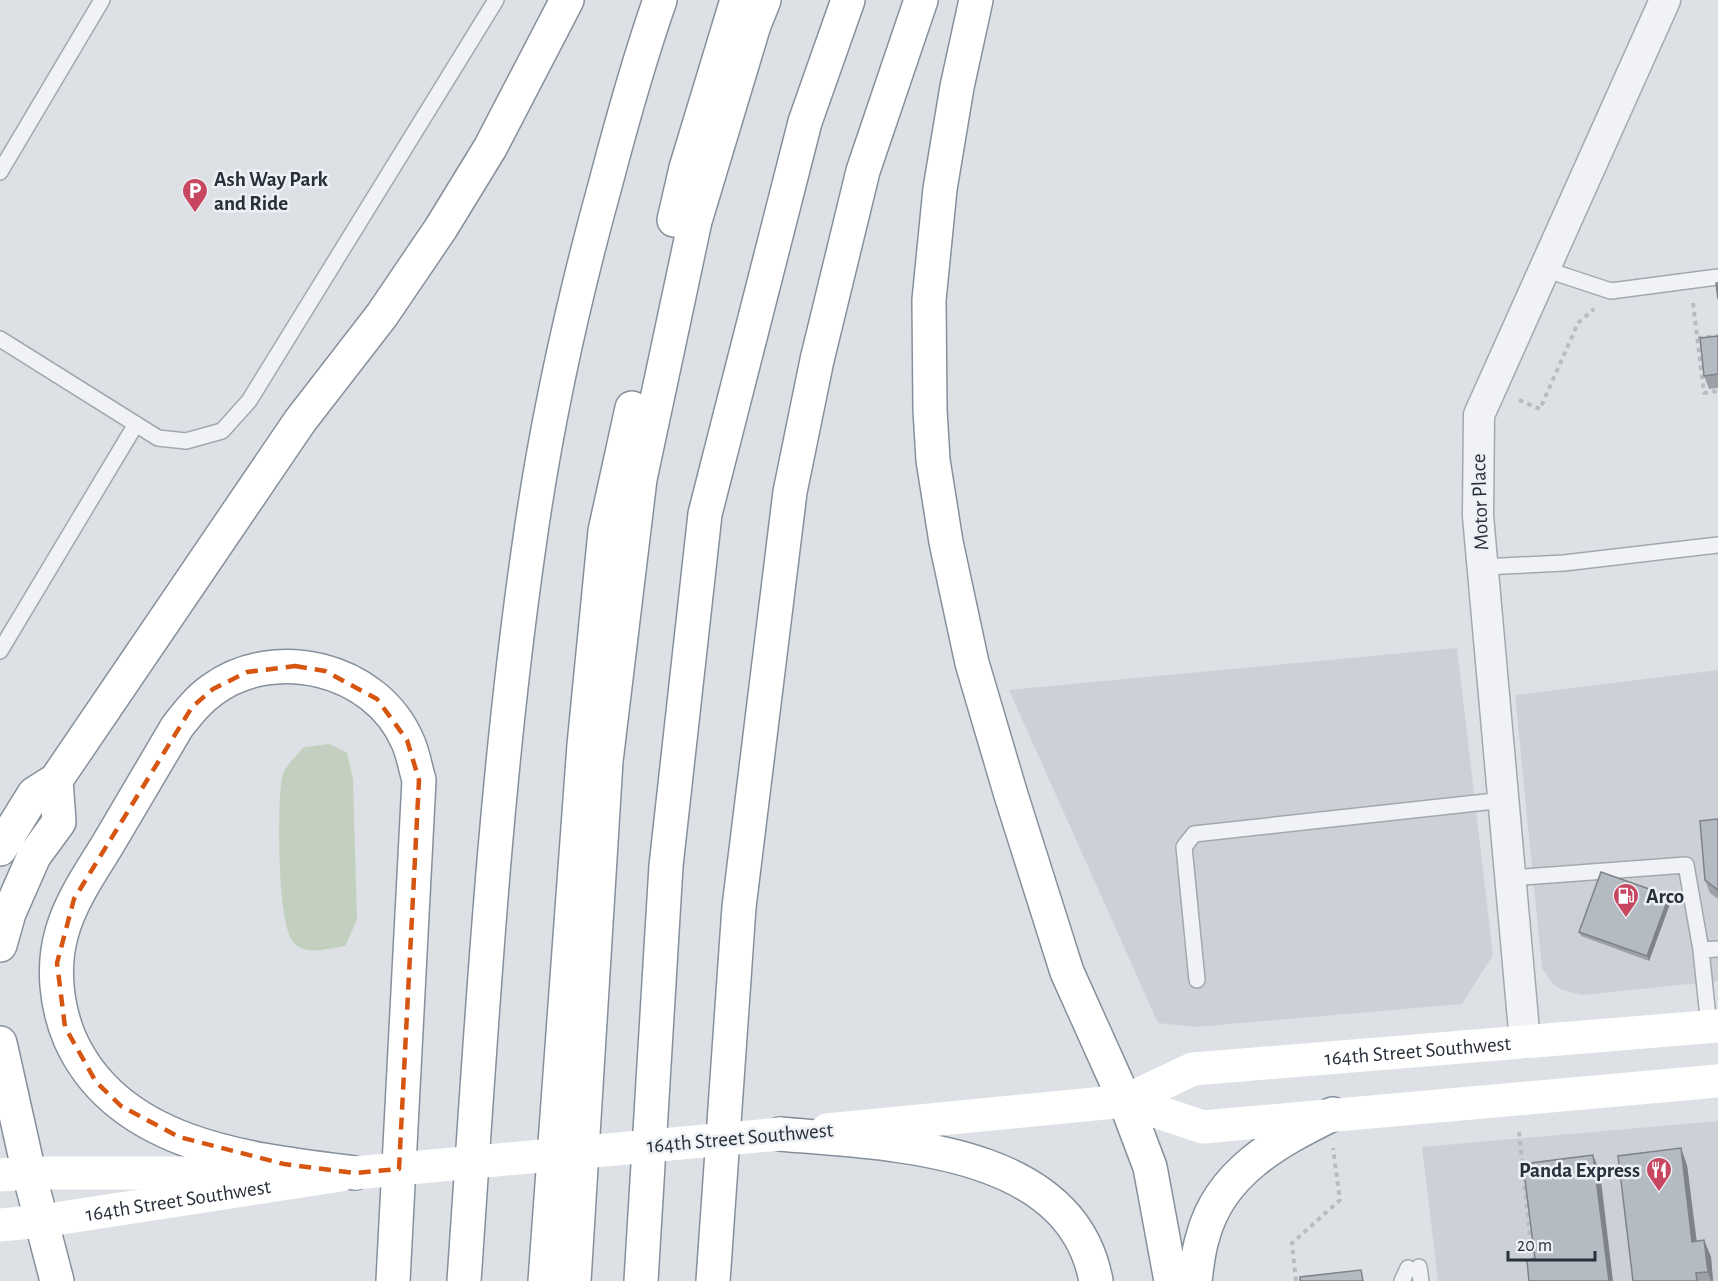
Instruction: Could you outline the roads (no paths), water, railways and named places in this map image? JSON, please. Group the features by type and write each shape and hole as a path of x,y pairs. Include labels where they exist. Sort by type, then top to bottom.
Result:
{"main road":[{"path":"0,849 34,794 56,780 300,421 382,315 441,228 490,148 567,0"},
{"path":"464,1281 496,830 510,686 529,542 555,398 585,257 620,130 660,0"},
{"path":"545,1281 584,745 605,531 686,168 737,0"},
{"path":"574,1281 606,761 640,479 695,221 764,0"},
{"path":"641,1281 666,866 705,514 805,122 848,0"},
{"path":"713,1281 739,907 790,492 862,171 921,0"},
{"path":"976,0 957,87 940,189 929,300 933,460 946,542 972,663 1067,972 1125,1101 1150,1167 1172,1281"},
{"path":"355,1173 284,1164 225,1151 179,1137 153,1126 121,1106 96,1082 78,1055 65,1027 58,996 57,963 62,933 74,899 177,727 192,707 213,689 247,672 272,667 295,666 324,670 355,683 377,699 392,716 407,740 419,780 393,1281"},
{"path":"0,945 9,913 34,856 59,822 56,780"},
{"name":"164th Street Southwest","path":"0,1225 42,1221 355,1173 1125,1101 1193,1069 1714,1026"},
{"path":"0,1043 15,1174 42,1221 57,1281"},
{"name":"164th Street Southwest","path":"1125,1101 1203,1127 1718,1081"},
{"path":"1195,1281 1203,1234 1212,1211 1230,1183 1247,1165 1279,1142 1333,1114"},
{"path":"780,1134 885,1144 949,1155 994,1168 1041,1195 1066,1216 1086,1250 1096,1281"},
{"name":"164th Street Southwest","path":"15,1174 355,1173"}],"street":[{"name":"Motor Place","path":"1525,1042 1478,516 1479,415 1665,0"}],"lane":[{"path":"0,172 102,0"},
{"path":"0,339 158,438 186,441 222,431 249,401 496,0"},
{"path":"1544,270 1611,291 1718,277"},
{"path":"0,651 136,424"},
{"path":"1483,567 1564,563 1718,545"},
{"path":"1197,980 1184,847 1194,834 1504,800"},
{"path":"1511,878 1686,865 1714,1026"},
{"path":"1701,950 1718,949"}],"place":[{"name":"Ash Way Park and Ride","path":"195,214"},
{"name":"Arco","path":"1626,919"},
{"name":"Panda Express","path":"1659,1193"}]}
